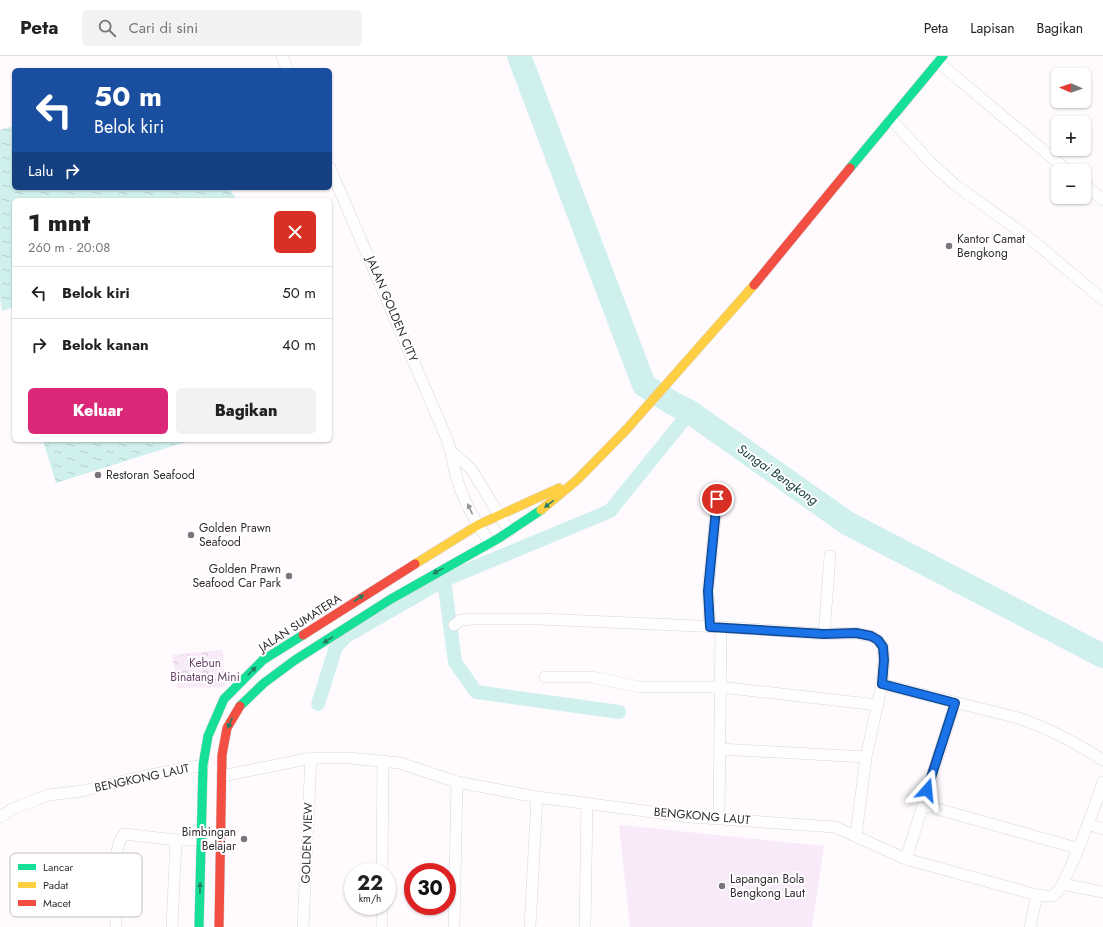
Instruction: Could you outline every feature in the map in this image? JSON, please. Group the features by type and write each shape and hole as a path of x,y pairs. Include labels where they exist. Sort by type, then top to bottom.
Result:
{"main road":[{"name":"JALAN SUMATERA","path":"219,927 219,841 225,740 229,722 238,708 270,677 399,594 509,531 548,505 579,479 639,416 710,333 743,298 940,59"},
{"name":"JALAN SUMATERA","path":"199,927 203,765 212,723 224,699 263,660 389,580 478,526 579,479"}],"street":[{"path":"282,56 287,68"},
{"path":"940,59 1060,164"},
{"path":"891,119 931,163 954,184 1032,240 1103,300"},
{"name":"JALAN GOLDEN CITY","path":"332,173 397,320 452,452 458,482 478,526 490,542"},
{"path":"1091,190 1103,200"},
{"name":"JALAN GOLDEN CITY","path":"452,452 471,469 509,531"},
{"path":"710,627 708,591 717,499"},
{"path":"824,634 830,556"},
{"path":"454,625 461,620 472,619 540,619 722,627 824,634 856,633 871,636 878,640 883,647 884,660 882,684 866,758 856,835"},
{"path":"719,818 722,627"},
{"path":"545,677 592,677 640,687 720,687 878,705"},
{"path":"882,684 1038,724 1071,740 1103,760"},
{"path":"906,859 955,703"},
{"path":"720,749 866,758"},
{"name":"BENGKONG LAUT","path":"222,776 311,758 349,758 400,763 457,782 537,797 692,817 835,827 856,835 906,859 1037,895 1054,895 1062,884"},
{"name":"GOLDEN VIEW","path":"304,927 311,758"},
{"path":"382,863 383,761"},
{"name":"BENGKONG LAUT","path":"0,817 28,802 49,796 82,791 145,776 203,765"},
{"path":"454,927 457,782"},
{"path":"1103,782 1088,824 1062,884 1103,892"},
{"path":"530,927 537,797"},
{"path":"585,927 587,804"},
{"path":"923,805 1077,848"},
{"path":"1088,824 1103,828"},
{"path":"116,853 120,839 124,834 176,840 201,840"},
{"path":"172,927 176,840"},
{"path":"1030,927 1037,895"},
{"path":"382,915 382,927"}],"green space":[{"name":"Kebun Binatang Mini","path":"222,650 225,687 178,688 172,655"},
{"name":"Lapangan Bola Bengkong Laut","path":"619,825 824,846 812,927 630,927"}],"water":[{"path":"12,127 12,190 230,190 236,198 12,198 12,308 2,311 0,297 0,130"},
{"path":"44,442 186,442 56,483"}],"waterway":[{"name":"Sungai Bengkong","path":"519,56 644,385 672,403 690,412 847,523 1103,656"},
{"path":"619,712 476,692 455,662 444,580 610,511 690,412"},
{"path":"318,704 336,647 345,637 444,580"}],"traffic: fast":[{"path":"850,168 943,56"},
{"path":"240,706 264,683 295,660 391,599 499,538 541,510"},
{"path":"199,927 203,765 208,736 224,699 263,660 303,635"}],"traffic: slow":[{"path":"541,510 577,480 626,430 754,285"},
{"path":"415,564 478,525 559,488"}],"traffic: jam":[{"path":"754,285 850,168"},
{"path":"303,635 415,564"},
{"path":"219,927 222,755 227,728 240,706"}],"place":[{"name":"Kantor Camat Bengkong","path":"949,246"},
{"name":"Restoran Seafood","path":"98,475"},
{"name":"Golden Prawn Seafood","path":"191,535"},
{"name":"Golden Prawn Seafood Car Park","path":"289,576"},
{"name":"Bimbingan Belajar","path":"244,839"},
{"name":"Lapangan Bola Bengkong Laut","path":"722,886"}],"route":[{"path":"717,499 708,591 710,627 824,634 856,633 871,636 878,640 883,647 884,660 882,684 955,703 927,790"}]}
